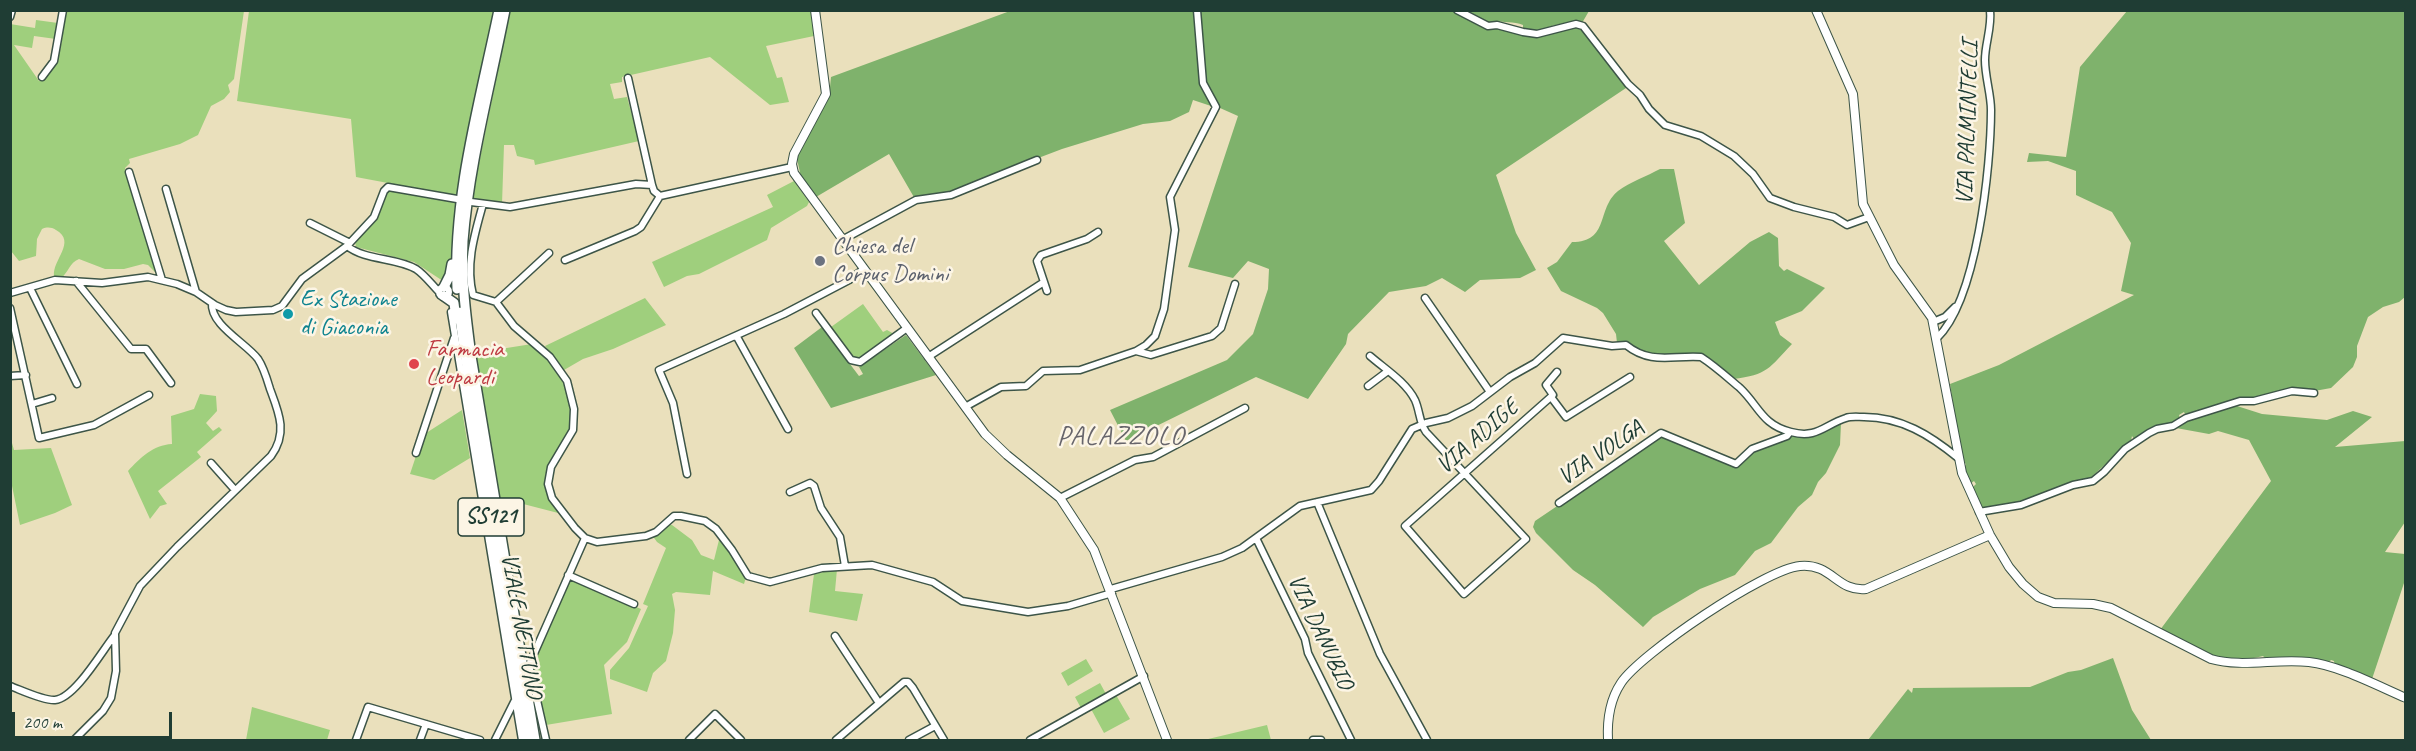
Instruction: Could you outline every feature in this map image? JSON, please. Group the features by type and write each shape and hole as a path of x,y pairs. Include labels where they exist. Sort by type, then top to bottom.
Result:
{"main road":[{"name":"SS121","path":"499,10 458,223 450,294 465,357 528,741"},
{"name":"SS121","path":"505,10 468,200 464,242 450,294 471,356 533,730 537,741"},
{"path":"450,294 453,241 458,223"}],"street":[{"path":"10,17 12,10"},
{"path":"42,77 54,61 63,10"},
{"path":"815,10 826,94 798,146 792,167 798,180 965,407 995,444 1060,498 1094,550 1112,591 1167,741"},
{"path":"965,407 1001,387 1026,386 1043,371 1080,370 1136,351 1155,336 1164,309 1175,230 1170,197 1216,107 1203,83 1197,10"},
{"path":"1457,10 1488,26 1497,25 1537,34 1580,24 1591,33 1656,118 1665,125 1701,136 1734,156 1753,174 1770,198 1834,217 1847,225 1869,217"},
{"path":"1816,10 1853,94 1861,197 1894,265 1924,305 1933,322 1962,473 1990,535 2009,567 2023,584 2031,592 2047,601 2093,604 2111,608 2219,662 2311,662 2374,683 2406,698"},
{"name":"VIA PALMINTELLI","path":"1937,338 1948,327 1963,293 1982,221 1991,112 1985,64 1991,22 1990,10"},
{"path":"628,78 652,185 654,191 660,196"},
{"path":"842,240 916,200 951,195 1037,160"},
{"path":"565,260 641,227 660,196 792,167"},
{"path":"129,172 162,280"},
{"path":"471,202 510,207 636,184 652,185"},
{"path":"10,293 55,280 102,283 148,277 196,292 212,303 236,312 273,310 280,307 302,279 349,244 374,217 384,191 388,187 457,199"},
{"path":"166,189 196,292"},
{"name":"VIALE NETTUNO","path":"483,204 471,249 471,282 450,294 454,338 522,741"},
{"path":"310,223 349,244 355,252 408,265 418,270 450,294 496,302 514,326 550,357 567,381 574,408 573,430 551,467 548,484 552,498 585,538 597,542 638,538 656,532 668,520 681,516 711,524 732,550 745,573 752,579 776,581 822,568 861,564 885,568 933,582 962,601 1028,612 1068,606 1222,556 1256,538 1293,509 1371,490 1379,481 1408,433 1421,424 1457,415 1518,372 1535,363 1561,339 1612,346 1622,344 1636,353 1659,359 1701,357 1740,388 1768,422 1790,432 1814,434 1851,417 1890,419 1937,440 1958,458"},
{"path":"1047,291 1037,261 1039,258 1098,232"},
{"path":"496,302 549,253"},
{"path":"687,474 673,403 659,370 738,337 849,280 864,269"},
{"path":"76,281 131,349 146,349 171,383"},
{"path":"928,357 1044,282"},
{"path":"1136,351 1151,355 1216,334 1221,328 1235,284"},
{"path":"30,288 77,384"},
{"path":"1425,298 1490,392"},
{"path":"10,686 50,699 60,699 78,684 114,635 147,577 276,450 281,418 259,360 236,340 212,313 212,303"},
{"path":"1933,322 1945,317 1958,305"},
{"path":"10,308 39,438 94,425 149,395"},
{"path":"816,313 851,360 856,362 907,328"},
{"path":"738,337 788,429"},
{"path":"416,453 454,338"},
{"path":"1370,356 1414,397 1421,424 1464,473"},
{"path":"1368,386 1388,371"},
{"name":"VIA ADIGE","path":"1464,473 1526,539 1464,594 1405,526 1464,473 1553,395 1546,384 1557,372"},
{"path":"10,376 26,375"},
{"path":"1551,397 1566,417 1630,377"},
{"path":"1979,513 2021,505 2073,485 2093,481 2125,449 2149,433 2173,426 2186,418 2240,401 2254,401 2297,390 2314,393"},
{"path":"32,404 52,398"},
{"path":"1060,498 1135,460 1153,457 1245,408"},
{"name":"VIA VOLGA","path":"1559,503 1661,433 1736,464 1752,449 1787,436 1790,432"},
{"path":"211,463 235,490"},
{"path":"790,492 810,483 814,486 820,508 840,537 845,566"},
{"path":"1317,502 1380,654 1427,741"},
{"path":"1608,741 1607,723 1612,704 1619,687 1635,667 1729,600 1778,573 1794,567 1809,566 1829,572 1850,588 1866,589 1990,535"},
{"path":"546,741 529,665 585,538"},
{"name":"VIA DANUBIO","path":"1256,538 1351,741"},
{"path":"568,575 634,604"},
{"path":"74,741 79,733 98,717 111,698 117,671 114,635"},
{"path":"835,636 879,703"},
{"path":"1030,741 1144,676"},
{"path":"836,741 902,684 908,682 944,741"},
{"path":"495,741 515,700"},
{"path":"356,741 368,707 480,741"},
{"path":"689,741 715,714 741,741"},
{"path":"420,741 426,724"},
{"path":"909,741 935,726"},
{"path":"1313,740 1321,741"}],"green space":[{"path":"66,11 244,11 234,79 228,85 230,92 224,99 211,106 198,135 180,144 129,159 130,163 125,168 159,276 148,265 105,269 79,259 61,278 54,276 64,240 62,235 51,228 42,229 37,239 36,256 19,261 11,251 10,24 35,28 36,20 58,23 56,39 34,36 32,48 14,45 39,81 53,69 57,60"},
{"path":"249,11 495,11 457,196 356,177 351,119 237,101"},
{"path":"510,11 811,11 814,36 766,46 777,78 782,77 789,102 770,105 710,57 622,77 622,82 610,84 614,99 627,97 639,141 535,165 534,160 517,156 514,145 504,145 502,204 472,198"},
{"path":"1010,11 1194,11 1200,73 1214,107 1193,100 1189,112 1170,121 1143,124 1062,149 954,190 915,199 889,154 816,197 801,177 797,159 801,147 829,97 831,77"},
{"path":"1199,11 1452,11 1489,30 1494,26 1521,35 1537,37 1580,26 1629,86 1496,175 1516,233 1536,270 1520,278 1480,280 1465,292 1442,278 1426,286 1389,292 1348,334 1346,344 1308,399 1256,377 1126,441 1110,410 1227,360 1253,334 1268,289 1269,269 1248,261 1233,278 1188,267 1238,116 1220,108 1207,84"},
{"path":"1461,11 1589,11 1582,23 1555,25 1537,31 1523,30 1523,25 1516,23 1493,21 1489,24"},
{"path":"2127,11 2405,11 2405,297 2368,317 2357,346 2357,357 2353,367 2331,388 2309,392 2296,388 2200,411 2185,414 2184,412 2179,415 2180,418 2170,424 2154,427 2134,439 2132,436 2131,441 2089,479 2078,480 2022,502 1983,509 1972,488 1976,484 1974,481 1970,484 1963,467 1966,465 1964,460 1962,461 1950,384 1999,365 2134,295 2121,291 2131,243 2112,212 2076,195 2076,171 2048,161 2027,162 2029,153 2066,157 2080,67"},
{"path":"1660,169 1674,169 1685,223 1664,241 1699,285 1750,242 1769,232 1778,238 1779,266 1784,271 1787,269 1825,288 1802,311 1775,322 1780,335 1792,344 1767,369 1754,375 1733,379 1703,356 1658,357 1617,343 1616,334 1603,313 1561,291 1547,268 1557,262 1572,242 1584,241 1592,237 1601,223 1611,198 1618,191"},
{"path":"794,181 809,202 807,206 771,228 767,240 699,274 687,276 664,287 652,262 773,207 767,195"},
{"path":"393,190 457,201 450,270 443,281 414,262 356,247 355,241 377,216 387,192"},
{"path":"645,298 666,325 613,349 583,359 564,370 545,346"},
{"path":"863,304 883,332 887,330 894,334 858,358 854,357 831,327"},
{"path":"822,327 859,376 863,374 859,367 906,335 936,375 831,408 794,348"},
{"path":"532,344 556,371 572,406 570,430 550,463 545,478 549,492 562,514 500,498 475,353"},
{"path":"200,394 216,396 217,411 206,423 213,431 219,427 222,430 197,452 201,457 158,491 167,504 160,506 150,519 128,471 153,450 172,444 171,416 194,409"},
{"path":"2237,406 2262,414 2327,420 2353,411 2372,417 2335,447 2405,441 2405,522 2385,552 2405,554 2405,580 2372,679 2335,667 2334,661 2331,660 2327,664 2266,659 2263,656 2249,659 2222,658 2160,630 2271,481 2249,440 2218,431 2209,434 2176,428 2189,419"},
{"path":"462,410 470,458 434,480 410,474 423,435"},
{"path":"1841,423 1840,445 1826,473 1818,482 1812,495 1798,507 1771,543 1755,551 1735,575 1700,589 1653,617 1643,627 1595,585 1573,570 1536,533 1533,527 1535,521 1661,436 1735,467 1754,451 1793,435 1812,437"},
{"path":"10,436 14,450 51,448 72,505 20,525 11,481"},
{"path":"672,525 692,540 701,555 714,560 720,536 746,577 744,584 713,571 710,595 676,592 672,594 675,610 673,633 666,661 653,673 647,692 610,679 610,670 629,648 648,606 643,604 666,548 652,535"},
{"path":"837,569 835,591 863,594 857,621 809,612 814,574"},
{"path":"569,578 641,609 627,642 604,665 612,714 546,725 531,666"},
{"path":"2113,658 2132,710 2151,740 1868,740 1908,689 1912,693 1913,688 2030,687"},
{"path":"1086,659 1093,671 1068,686 1061,673"},
{"path":"1100,683 1106,694 1081,708 1075,697"},
{"path":"1116,695 1130,719 1104,733 1091,709"},
{"path":"252,707 330,730 327,740 246,740"},
{"path":"1267,725 1271,740 1204,740"}],"place":[{"name":"Chiesa del Corpus Domini","path":"820,261"},
{"name":"Ex Stazione di Giaconia","path":"288,314"},
{"name":"Farmacia Leopardi","path":"414,364"}],"district":[{"name":"PALAZZOLO","path":"1121,437"}]}
